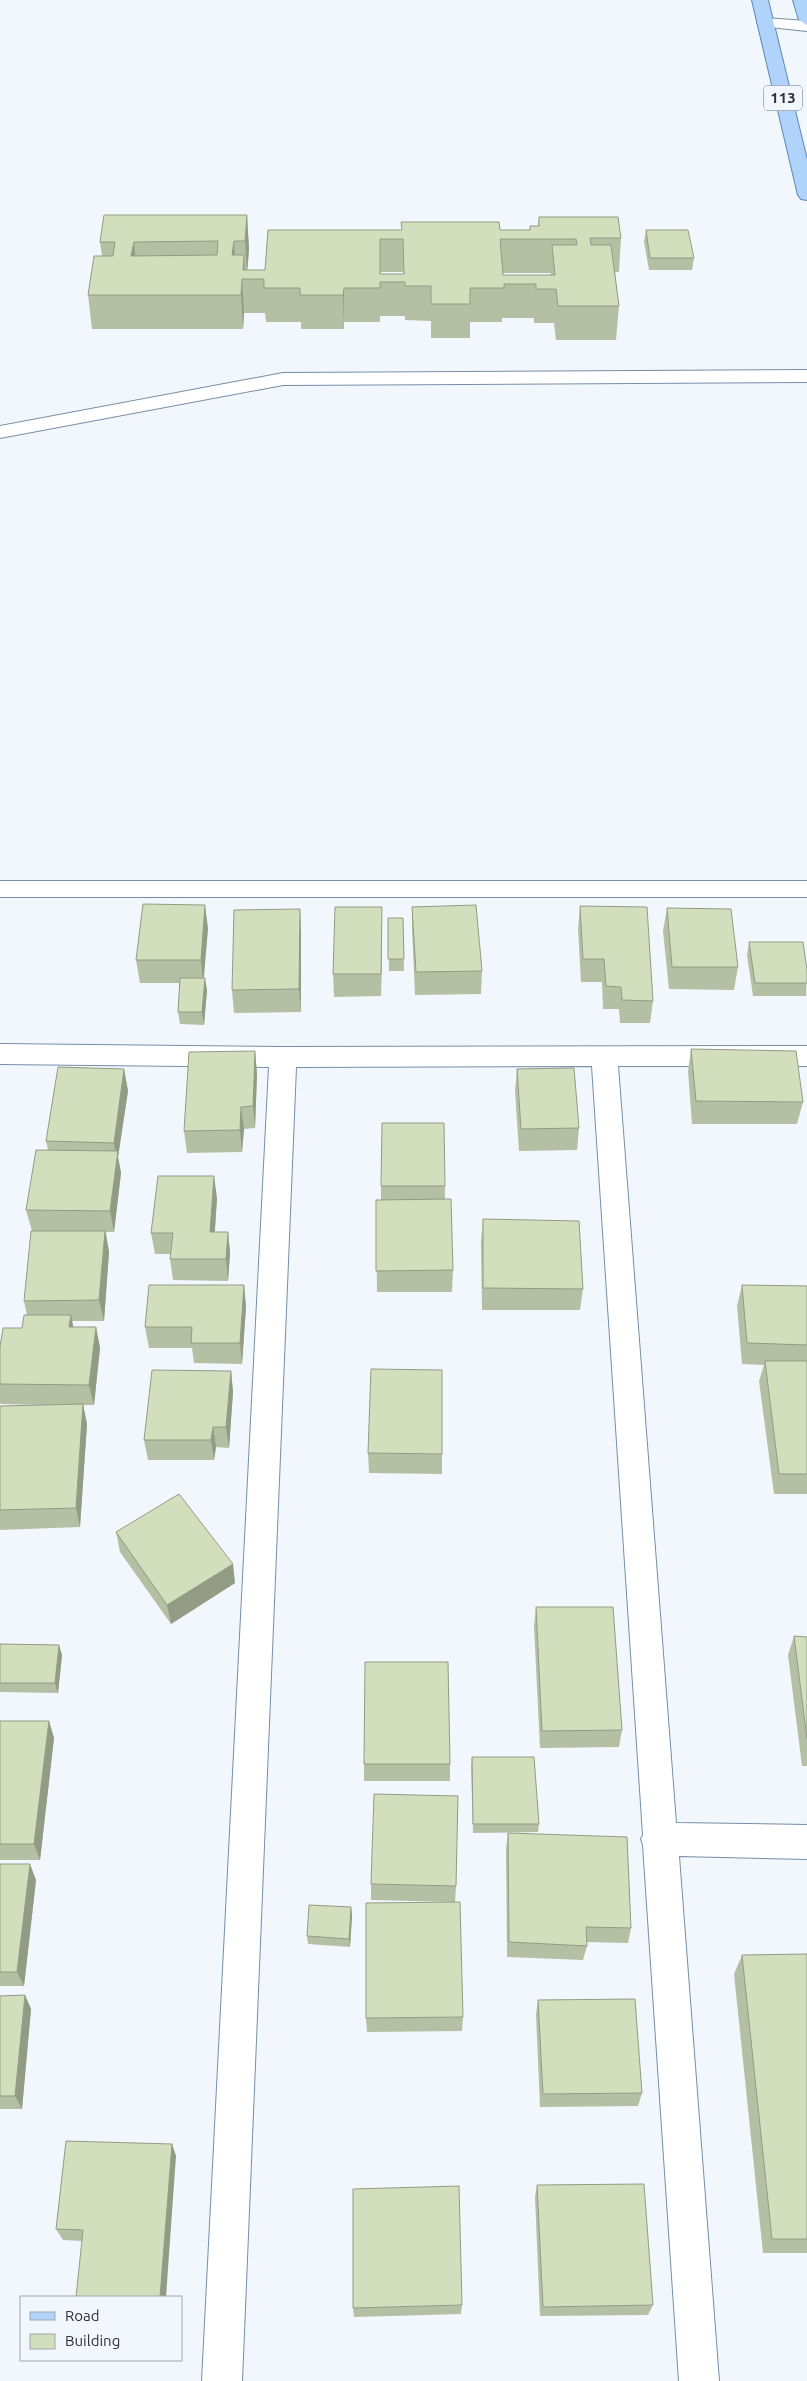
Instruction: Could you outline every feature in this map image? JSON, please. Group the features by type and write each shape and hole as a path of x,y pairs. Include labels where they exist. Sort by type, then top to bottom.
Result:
{"main road":[{"name":"113","path":"760,0 807,195"},
{"path":"801,0 807,20"}],"street":[{"path":"766,23 807,26"},
{"path":"0,432 283,379 807,376"},
{"path":"0,889 807,889"},
{"path":"0,1054 283,1057 807,1056"},
{"path":"222,2381 283,1057"},
{"path":"604,1057 658,1839 698,2381"},
{"path":"658,1839 807,1842"}],"building":[{"path":"104,215 247,215 245,241 234,241 232,255 244,255 243,270 265,270 268,230 402,230 401,222 499,222 500,230 530,230 530,226 539,226 539,217 618,217 621,238 590,238 591,245 611,245 619,306 558,306 556,289 536,289 536,284 504,284 504,288 470,288 470,304 431,304 431,286 405,286 405,282 380,282 380,288 344,288 343,295 300,295 300,288 264,288 264,279 242,279 241,295 88,295 94,256 113,256 115,242 100,242","holes":["380,239 403,239 404,274 380,274","500,239 576,239 577,245 552,245 555,275 503,275","218,241 217,255 131,256 134,242"]},
{"path":"646,230 688,230 694,258 650,258"},
{"path":"143,904 205,905 201,960 136,960"},
{"path":"476,905 482,971 416,972 412,907"},
{"path":"580,906 647,907 653,1001 622,1000 621,987 606,986 604,959 583,959"},
{"path":"335,907 382,907 381,974 333,974"},
{"path":"667,908 731,909 738,967 672,967"},
{"path":"300,909 299,989 232,990 234,910"},
{"path":"388,918 403,918 404,959 388,959"},
{"path":"749,942 803,942 807,983 755,983"},
{"path":"180,978 205,978 202,1012 178,1012"},
{"path":"691,1049 796,1051 803,1102 696,1101"},
{"path":"255,1051 253,1106 241,1107 240,1130 184,1131 189,1052"},
{"path":"58,1067 124,1069 114,1143 46,1141"},
{"path":"574,1068 579,1128 521,1129 517,1069"},
{"path":"382,1123 444,1123 445,1186 381,1186"},
{"path":"36,1150 118,1151 110,1211 26,1210"},
{"path":"158,1176 214,1176 210,1232 228,1232 226,1259 170,1259 173,1233 151,1233"},
{"path":"451,1199 453,1270 376,1271 376,1200"},
{"path":"483,1219 579,1221 583,1289 483,1288"},
{"path":"31,1231 105,1231 99,1300 24,1301"},
{"path":"149,1285 244,1285 240,1343 191,1343 192,1327 145,1327"},
{"path":"742,1285 807,1286 807,1345 747,1343"},
{"path":"24,1315 71,1315 69,1327 96,1327 89,1385 0,1384 0,1347 3,1328 22,1328"},
{"path":"765,1361 807,1361 807,1474 779,1474"},
{"path":"371,1369 442,1370 442,1454 368,1453"},
{"path":"152,1370 231,1371 226,1427 213,1427 211,1440 144,1440"},
{"path":"83,1404 76,1508 0,1510 0,1406"},
{"path":"179,1494 233,1564 167,1605 116,1532"},
{"path":"536,1607 613,1607 622,1730 542,1731"},
{"path":"794,1636 807,1637 807,1739"},
{"path":"0,1644 59,1645 55,1683 0,1683"},
{"path":"365,1662 448,1662 450,1764 364,1764"},
{"path":"0,1721 49,1721 34,1844 0,1844"},
{"path":"472,1757 534,1757 539,1824 473,1824"},
{"path":"374,1794 458,1796 456,1886 371,1884"},
{"path":"508,1833 627,1837 631,1928 586,1927 587,1946 509,1942"},
{"path":"0,1864 30,1864 17,1972 0,1972"},
{"path":"460,1902 463,2017 366,2018 366,1903"},
{"path":"309,1905 351,1907 349,1939 307,1936"},
{"path":"807,1954 807,2239 772,2239 742,1955"},
{"path":"25,1995 15,2096 0,2096 0,1996"},
{"path":"635,1999 642,2093 543,2094 538,2000"},
{"path":"66,2141 172,2144 160,2296 76,2296 83,2230 56,2229"},
{"path":"644,2184 653,2305 543,2307 537,2185"},
{"path":"459,2186 462,2305 353,2308 353,2189"}]}
